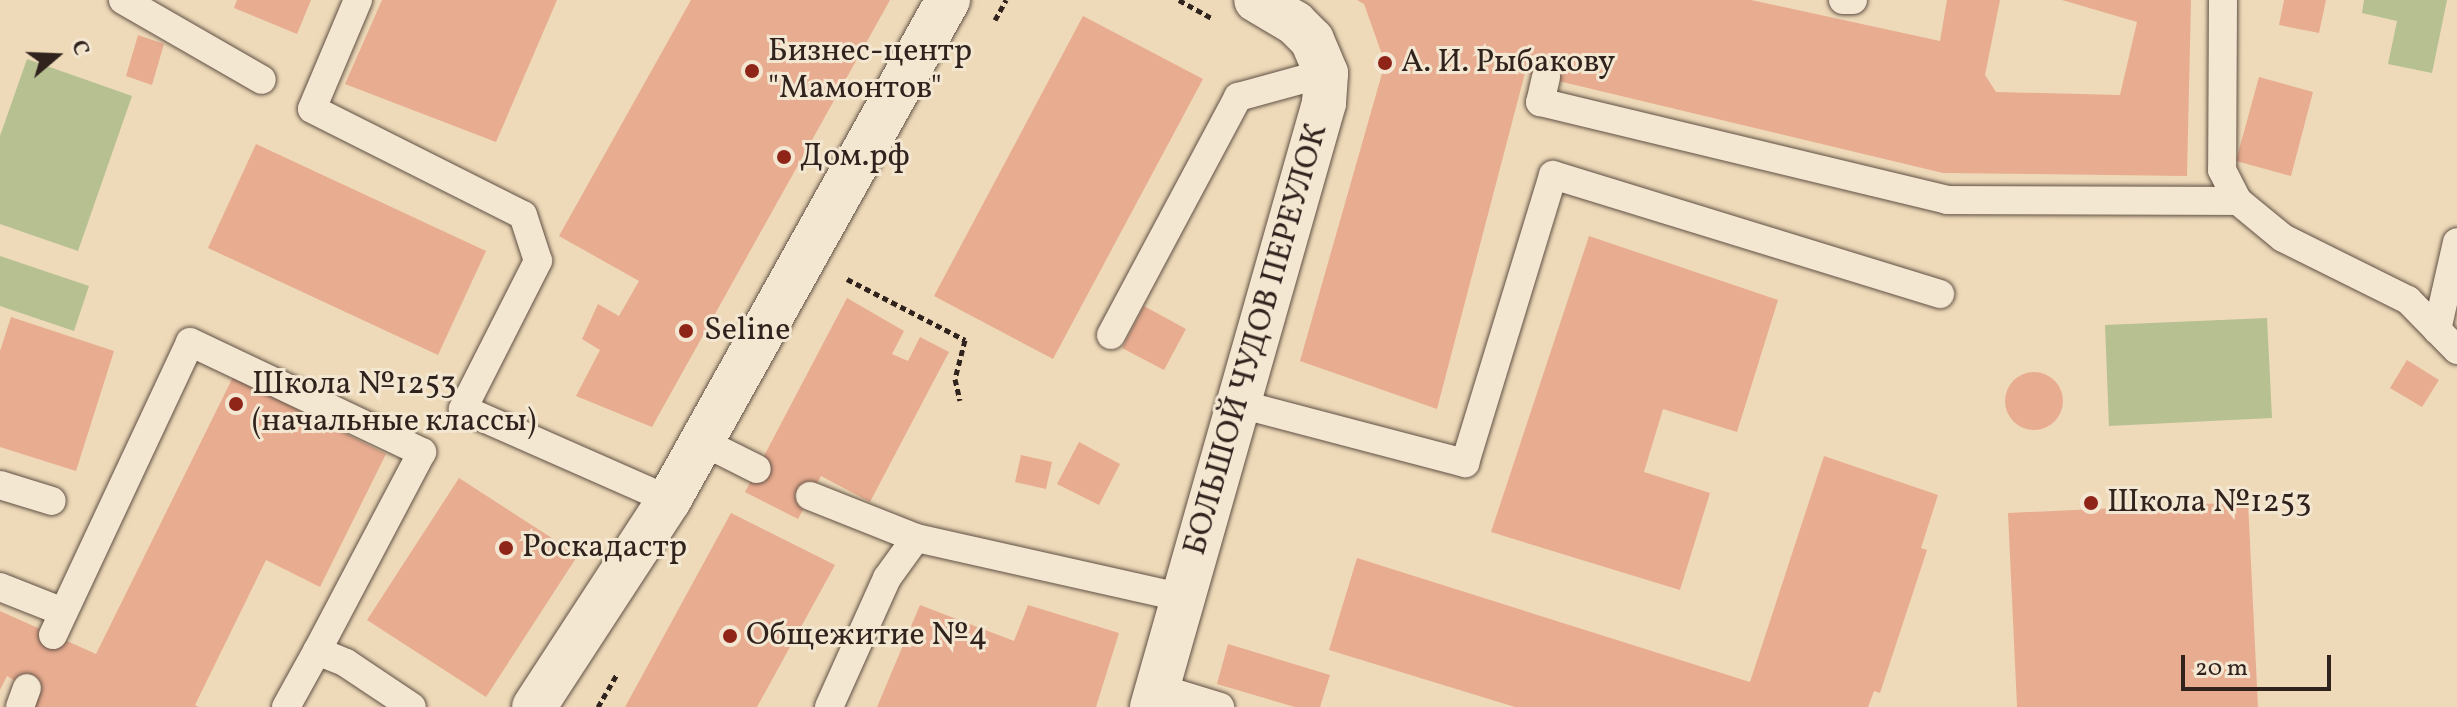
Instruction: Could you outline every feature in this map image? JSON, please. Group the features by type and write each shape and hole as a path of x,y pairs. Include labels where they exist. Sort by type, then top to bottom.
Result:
{"street":[{"path":"534,707 669,500 703,442 948,0"},
{"path":"1256,0 1295,23 1312,40 1326,73"},
{"name":"БОЛЬШОЙ ЧУДОВ ПЕРЕУЛОК","path":"1155,698 1324,103 1326,73"}],"lane":[{"path":"123,0 262,80"},
{"path":"358,0 312,109 523,215 538,261 463,409 669,500"},
{"path":"1843,0 1853,0"},
{"path":"2223,0 2222,170 2238,201 2283,238 2408,300 2457,350"},
{"path":"1111,335 1238,97 1326,73"},
{"path":"1546,77 1540,102 1947,200 2238,201"},
{"path":"1240,404 1465,463 1553,175 1940,294"},
{"path":"2437,330 2457,242"},
{"path":"0,587 58,623 190,342 422,452 286,707"},
{"path":"703,442 757,469"},
{"path":"0,485 52,501"},
{"path":"810,496 916,538 1184,598"},
{"path":"829,707 887,578 916,538"},
{"path":"317,651 346,663 412,707"},
{"path":"1155,698 1220,707"}],"path":[{"path":"846,278 965,340 955,379 960,400"}],"green space":[{"path":"2364,0 2447,0 2432,73 2388,64 2397,21 2362,13"},
{"path":"27,59 132,96 78,251 0,224 0,136"},
{"path":"0,256 89,286 74,331 0,306"},
{"path":"2267,318 2272,418 2109,426 2105,325"}],"building":[{"path":"237,0 311,0 297,34 234,8"},
{"path":"382,0 557,0 496,142 345,84"},
{"name":"Бизнес-центр \"Мамонтов\"","path":"691,0 890,0 652,427 576,396 600,350 582,339 598,304 619,316 639,281 559,236"},
{"path":"1357,0 1751,0 1940,41 1947,0 2000,0 1985,75 1996,92 2120,95 2137,22 2062,0 2191,0 2187,176 1943,173 1525,73 1437,409 1300,361 1385,63 1364,4"},
{"path":"2284,0 2326,0 2319,33 2279,25"},
{"path":"1083,16 1203,79 1053,359 934,296"},
{"path":"138,35 164,44 152,85 126,76"},
{"path":"2259,77 2313,92 2291,176 2236,161"},
{"path":"256,144 486,251 438,355 208,248"},
{"path":"1589,236 1778,300 1737,432 1663,409 1644,472 1710,493 1680,590 1491,532"},
{"path":"847,298 904,331 892,354 908,361 920,337 949,352 870,502 821,476 798,519 745,492"},
{"path":"1144,306 1186,329 1164,370 1122,348"},
{"path":"11,317 114,351 76,471 0,447 0,351"},
{"path":"2407,360 2439,380 2422,407 2390,388"},
{"path":"2034,372 2055,380 2063,401 2055,422 2034,430 2013,422 2005,401 2013,380"},
{"path":"233,377 386,454 320,587 266,560 195,705 199,707 32,707 27,688 7,676 0,690 0,611 96,654"},
{"path":"1079,442 1120,464 1099,505 1057,484"},
{"path":"1021,455 1052,462 1046,489 1015,482"},
{"path":"1824,456 1938,495 1921,548 1927,550 1880,693 1874,691 1868,707 1515,707 1329,650 1357,558 1750,682"},
{"path":"459,478 578,555 486,697 367,620"},
{"path":"2248,502 2258,707 2017,707 2008,513"},
{"name":"Общежитие №4","path":"731,513 835,565 757,707 625,707"},
{"path":"920,605 1014,641 1028,605 1119,633 1096,707 877,707"},
{"path":"1228,644 1330,675 1320,707 1295,707 1217,684"}],"place":[{"name":"А. И. Рыбакову","path":"1385,63"},
{"name":"Бизнес-центр \"Мамонтов\"","path":"752,71"},
{"name":"Дом.рф","path":"784,157"},
{"name":"Seline","path":"686,331"},
{"name":"Школа №1253 (начальные классы)","path":"236,404"},
{"name":"Школа №1253","path":"2091,503"},
{"name":"Роскадастр","path":"506,548"},
{"name":"Общежитие №4","path":"730,636"}]}
